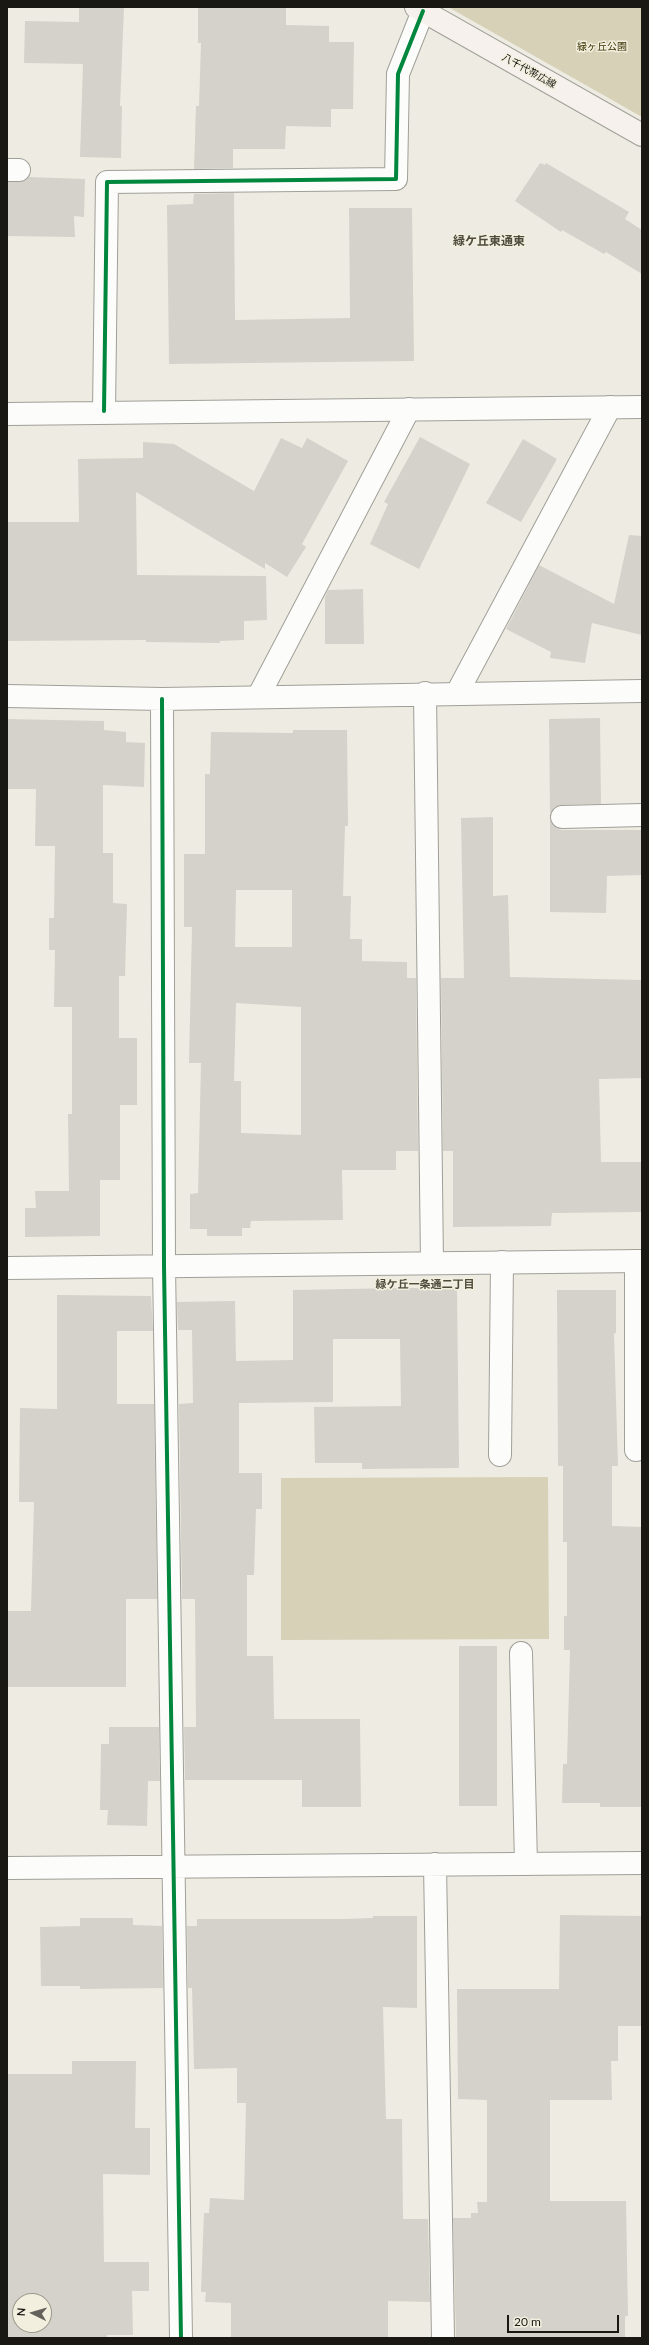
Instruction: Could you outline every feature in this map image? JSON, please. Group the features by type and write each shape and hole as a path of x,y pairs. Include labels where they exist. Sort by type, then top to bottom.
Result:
{"main road":[{"name":"八千代帯広線","path":"419,9 642,135"}],"street":[{"path":"104,411 107,182 396,179 398,74 419,9"},
{"path":"457,693 610,407"},
{"path":"7,414 104,411 642,407"},
{"path":"258,696 409,409"},
{"path":"7,696 162,699 425,693 642,691"},
{"path":"425,693 432,1263"},
{"path":"162,699 164,1266 180,2338"},
{"path":"562,817 642,815"},
{"path":"7,1268 639,1261 636,1450"},
{"path":"500,1456 502,1262"},
{"path":"521,1653 526,1864"},
{"path":"435,1864 443,2338"},
{"path":"7,1868 174,1865 642,1864"}],"green space":[{"name":"緑ヶ丘公園","path":"448,7 642,7 642,117"},
{"path":"548,1477 549,1639 281,1640 281,1478"}],"building":[{"path":"79,7 124,7 120,106 122,106 121,158 80,157 83,64 24,63 25,21 79,22"},
{"path":"198,7 286,7 286,25 329,26 329,42 354,42 353,109 331,109 331,127 286,126 285,149 233,149 233,168 194,169 196,106 199,106 201,43 198,43"},
{"path":"540,163 545,165 546,163 629,212 625,219 642,230 642,274 606,252 604,254 562,230 561,232 515,201"},
{"path":"29,177 85,179 84,217 74,216 75,237 7,236 7,182 19,182"},
{"path":"234,193 235,320 350,318 349,208 412,208 414,361 169,364 167,205 193,204 194,194"},
{"path":"420,437 470,464 419,569 370,544 388,504 384,502"},
{"path":"281,438 302,448 307,438 348,461 302,544 306,547 287,577 265,563 265,569 136,492 137,575 266,576 267,620 244,621 244,640 220,641 220,643 146,642 146,640 7,641 7,522 79,522 78,459 143,458 143,442 174,444 254,491"},
{"path":"523,439 557,459 521,522 486,503"},
{"path":"629,535 642,536 642,635 592,623 585,663 550,658 551,652 506,629 539,565 614,604"},
{"path":"363,589 364,644 325,644 325,597 328,590"},
{"path":"600,718 601,804 561,805 555,807 550,813 549,719"},
{"path":"7,719 104,721 104,730 126,732 126,742 145,743 144,787 103,785 103,853 113,853 113,903 127,904 125,976 119,976 119,1038 137,1038 137,1105 120,1105 120,1180 100,1180 100,1236 25,1237 25,1208 36,1208 35,1191 69,1191 68,1114 72,1114 72,1007 54,1007 55,950 49,950 49,918 54,918 55,846 35,846 36,789 7,789"},
{"path":"293,730 347,730 348,826 345,826 343,896 351,896 350,939 362,939 362,961 407,962 407,978 416,978 418,1151 396,1151 396,1170 342,1170 343,1220 251,1221 250,1228 242,1228 242,1236 207,1236 207,1229 190,1229 190,1194 198,1193 201,1063 189,1063 192,927 184,927 184,854 205,854 205,774 210,774 211,732 293,733","holes":["236,890 292,890 292,947 235,947","236,1003 301,1007 301,1135 241,1133 241,1081 234,1081"]},
{"path":"493,817 493,896 508,895 510,977 642,980 642,1078 599,1079 601,1162 642,1162 642,1212 552,1213 551,1226 453,1227 453,1151 443,1151 441,978 464,978 461,818"},
{"path":"550,820 556,828 562,830 642,830 642,875 607,876 606,913 550,912"},
{"path":"457,1288 459,1468 362,1469 362,1463 315,1463 314,1407 401,1406 400,1339 333,1339 333,1402 239,1403 239,1473 262,1473 262,1509 256,1509 254,1575 247,1575 247,1656 273,1656 274,1719 360,1719 361,1807 302,1807 302,1780 185,1780 184,1727 196,1727 195,1599 182,1599 179,1404 193,1403 192,1330 178,1330 177,1302 235,1301 236,1361 293,1360 293,1290"},
{"path":"557,1290 616,1290 616,1333 614,1334 618,1466 612,1466 612,1526 642,1527 642,1807 600,1807 600,1803 562,1803 563,1764 567,1764 570,1650 564,1650 564,1616 567,1616 567,1542 563,1542 563,1466 558,1466"},
{"path":"57,1295 151,1296 153,1331 117,1331 117,1404 154,1404 157,1599 126,1599 126,1687 7,1687 7,1611 31,1611 34,1502 19,1502 20,1408 57,1409"},
{"path":"459,1646 497,1646 497,1806 459,1806"},
{"path":"109,1727 159,1727 160,1781 148,1781 147,1826 107,1825 108,1810 100,1810 101,1744 109,1744"},
{"path":"560,1915 642,1916 642,2026 618,2026 618,2061 611,2061 612,2100 550,2100 550,2201 626,2201 628,2316 625,2316 625,2338 456,2338 453,2218 471,2218 471,2213 478,2213 477,2202 487,2202 487,2100 458,2099 457,1989 559,1989"},
{"path":"373,1916 417,1916 417,2008 383,2007 386,2119 402,2119 403,2219 428,2219 430,2302 388,2301 388,2338 231,2338 231,2303 205,2302 206,2292 201,2292 204,2213 209,2213 210,2198 244,2200 246,2103 237,2103 237,2068 194,2069 192,1988 188,1988 187,1926 197,1926 197,1919 343,1919 373,1918"},
{"path":"80,1918 133,1918 133,1925 162,1926 163,1988 80,1989 80,1986 41,1986 40,1927 80,1926"},
{"path":"72,2061 136,2061 135,2128 150,2128 150,2175 103,2174 104,2262 149,2262 149,2291 132,2291 133,2335 107,2335 107,2338 7,2338 7,2074 72,2074"}],"cycle path":[{"path":"104,411 107,182 396,179 398,74 423,11"},
{"path":"162,699 164,1266 181,2338"}],"district":[{"name":"緑ケ丘東通東","path":"489,241"},
{"name":"緑ケ丘一条通二丁目","path":"425,1284"}]}
